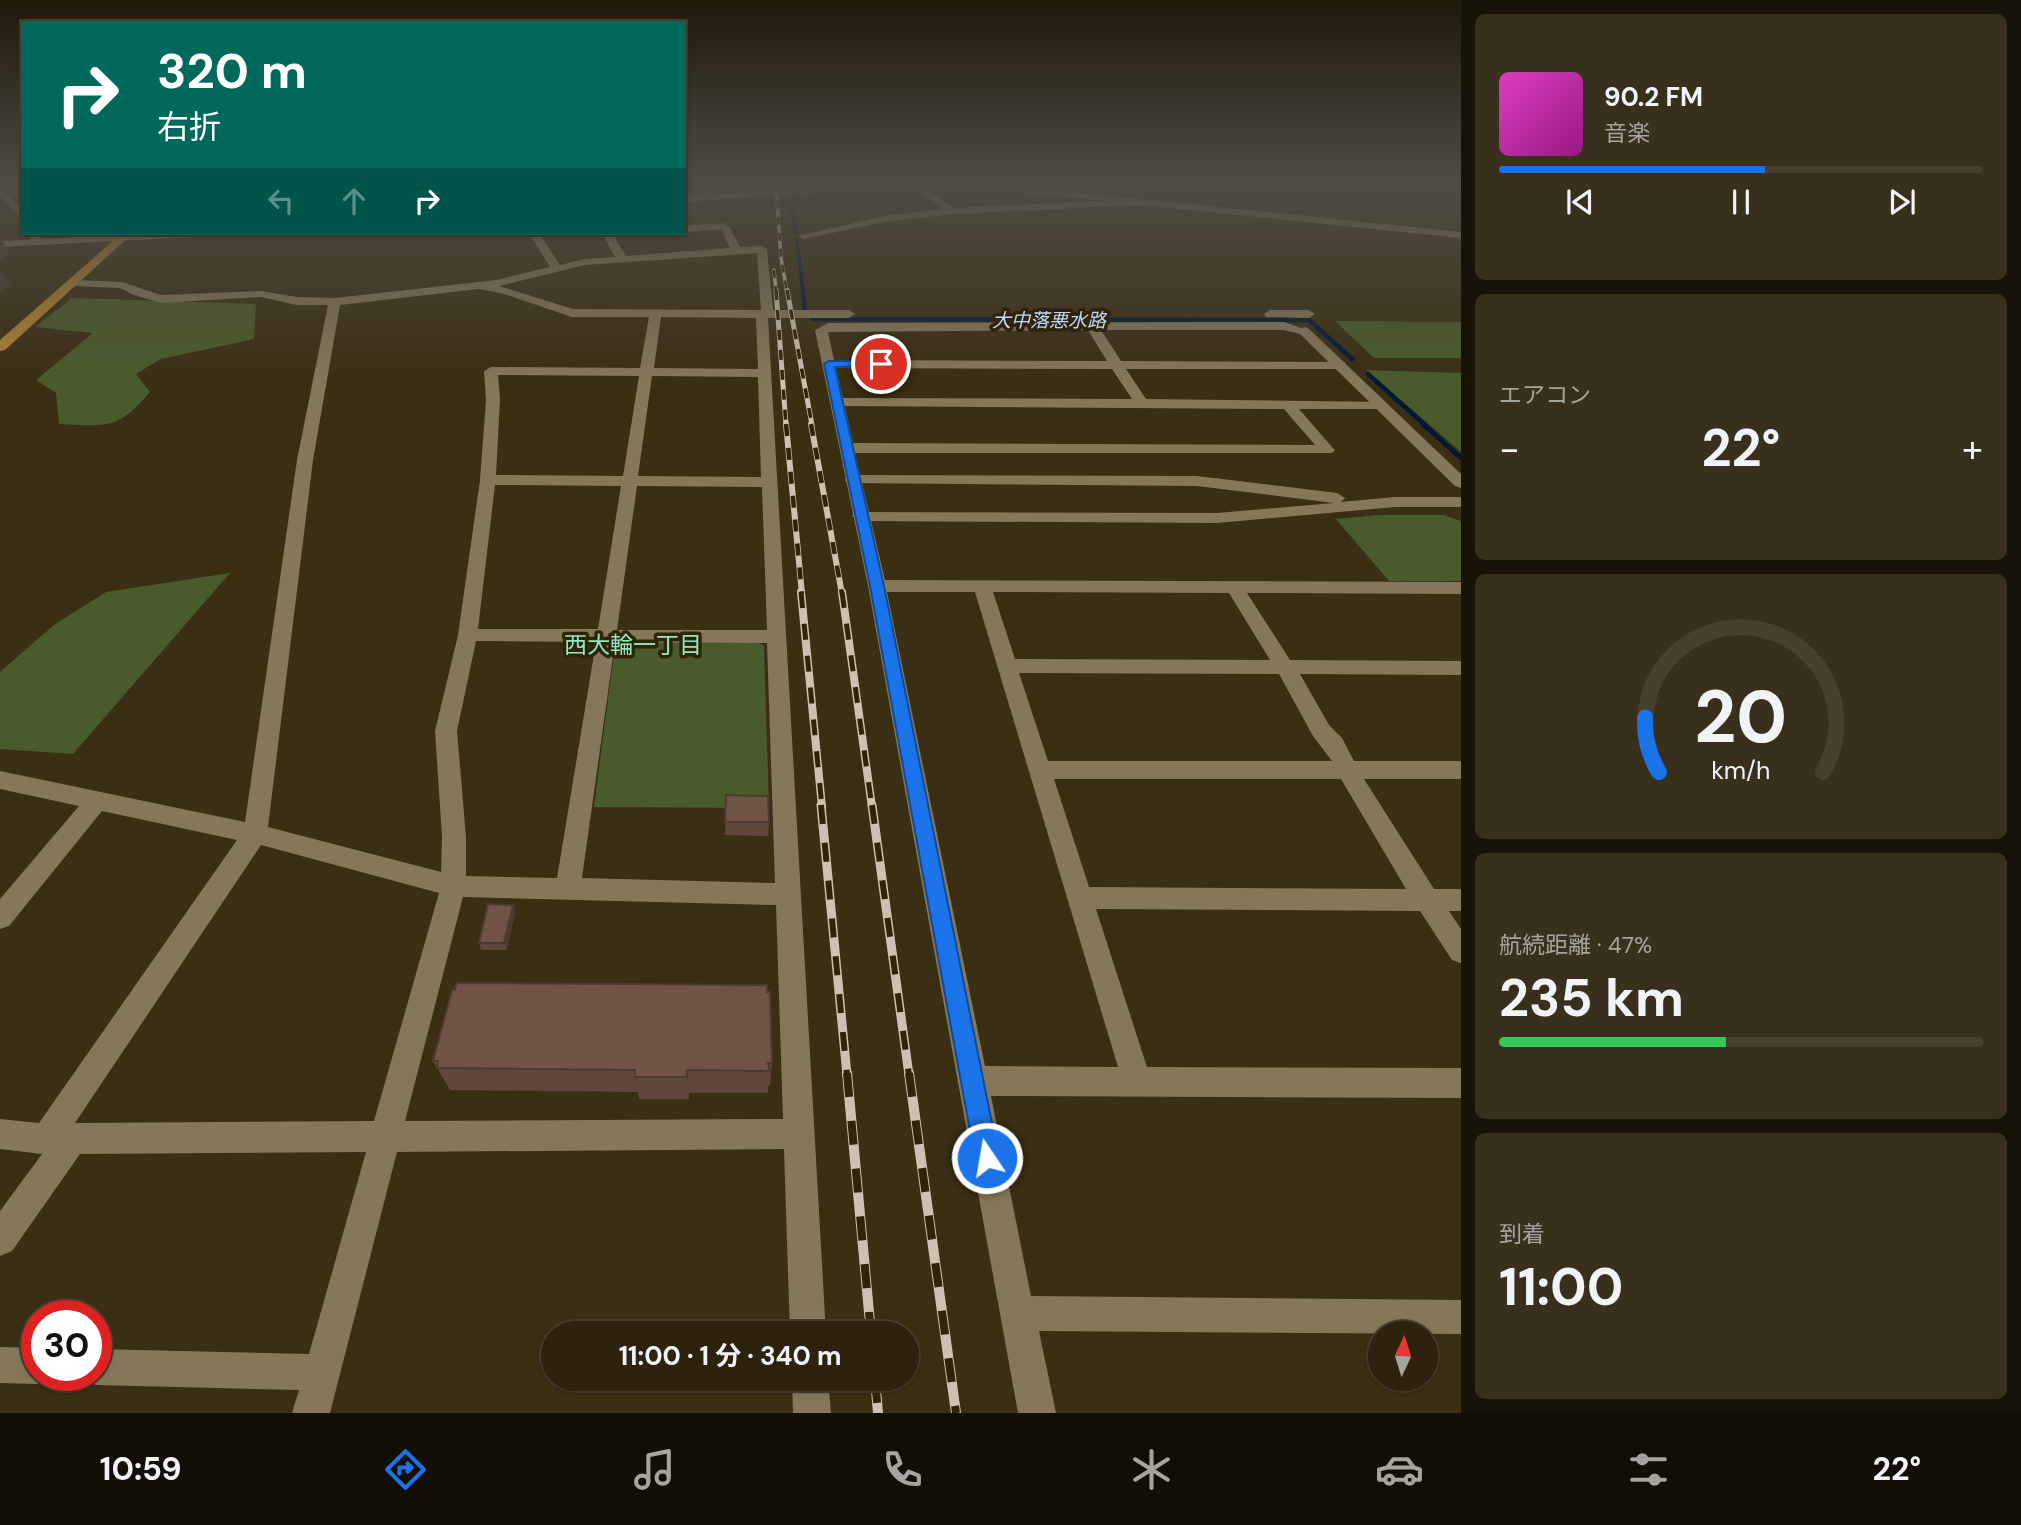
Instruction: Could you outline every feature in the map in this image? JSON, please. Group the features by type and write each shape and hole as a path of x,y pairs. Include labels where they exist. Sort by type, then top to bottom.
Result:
{"main road":[{"path":"0,330 97,251"},
{"path":"0,347 74,282 102,251"}],"street":[{"path":"546,251 556,267"},
{"path":"617,251 622,259"},
{"path":"74,282 122,285 138,293 161,299 261,294 298,301 335,302 496,284 556,267 622,259 737,251"},
{"path":"762,251 764,373 807,1321"},
{"path":"478,285 504,290 572,313 1309,314"},
{"path":"0,1239 59,1139 256,834 305,460 335,302"},
{"path":"568,890 655,315"},
{"path":"1092,326 1141,403"},
{"path":"1037,1413 877,586 821,330 828,327 1284,326 1304,331 1461,483"},
{"path":"829,364 1340,365"},
{"path":"311,1413 453,886 454,837 446,731 468,635 488,480 493,400 491,371 764,373"},
{"path":"837,402 1380,404"},
{"path":"848,448 1327,450 1288,405"},
{"path":"488,480 769,482"},
{"path":"853,481 1197,481 1307,495 1395,502 1461,502"},
{"path":"860,516 1217,518 1395,502"},
{"path":"877,586 1461,588"},
{"path":"982,586 1137,1082"},
{"path":"1235,587 1244,606 1261,626 1301,691 1321,730 1334,744 1366,804 1376,814 1416,884 1461,951"},
{"path":"468,635 776,637"},
{"path":"1009,666 1461,668"},
{"path":"1041,770 1461,770"},
{"path":"0,780 256,834 453,886 788,894"},
{"path":"1,915 98,799"},
{"path":"1080,898 1461,900"},
{"path":"971,1081 1461,1083"},
{"path":"0,1134 59,1139 799,1134"},
{"path":"1018,1313 1461,1317"},
{"path":"0,1365 21,1366"},
{"path":"112,1367 322,1372"},
{"path":"811,1391 812,1413"}],"green space":[{"path":"72,298 256,304 254,339 161,359 136,374 150,392 139,405 119,420 100,425 59,424 56,393 36,380 93,333 35,327"},
{"path":"1335,321 1461,322 1461,358 1374,358"},
{"path":"1366,370 1461,373 1461,452"},
{"path":"1378,515 1444,515 1461,521 1461,581 1389,581 1336,519"},
{"path":"230,573 73,754 0,749 0,672 54,625 106,592"},
{"path":"626,640 756,641 764,646 769,808 594,807 615,646"}],"building":[{"path":"726,795 768,796 769,822 725,822"},
{"path":"488,904 513,905 504,943 479,943"},
{"path":"456,983 767,985 767,992 770,992 770,1071 687,1070 687,1077 635,1077 635,1070 437,1068 438,1061 433,1061"}],"waterway":[{"name":"大中落悪水路","path":"798,251 803,292"},
{"name":"大中落悪水路","path":"803,290 805,312 813,319 1309,320 1352,359"},
{"name":"大中落悪水路","path":"1368,374 1425,425"},
{"name":"大中落悪水路","path":"1423,424 1461,458"}],"railway":[{"path":"781,251 787,292"},
{"path":"774,270 776,292"},
{"path":"776,290 786,425"},
{"path":"787,290 812,425"},
{"path":"786,424 802,594"},
{"path":"811,424 842,594"},
{"path":"801,592 822,807"},
{"path":"842,592 872,807"},
{"path":"821,805 847,1075"},
{"path":"872,805 909,1075"},
{"path":"847,1073 870,1321"},
{"path":"909,1073 956,1413"},
{"path":"876,1391 878,1413"}],"district":[{"name":"西大輪一丁目","path":"633,645"}],"route":[{"path":"881,364 829,364 877,586 987,1158"}]}
